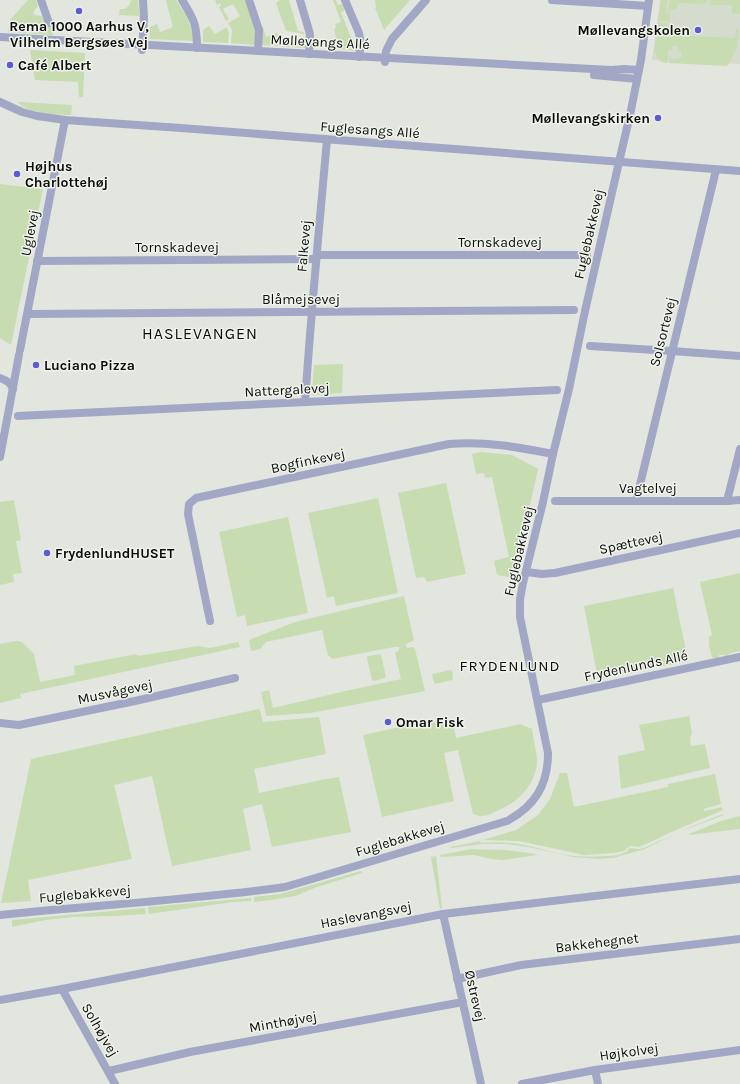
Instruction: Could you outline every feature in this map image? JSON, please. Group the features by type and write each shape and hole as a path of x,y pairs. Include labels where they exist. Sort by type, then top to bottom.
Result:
{"street":[{"path":"41,0 49,23"},
{"path":"142,47 144,18 143,0"},
{"path":"182,0 195,23 197,48"},
{"path":"249,0 257,24 258,52"},
{"path":"300,0 310,34 309,54"},
{"path":"345,0 359,33 361,43 359,57"},
{"path":"385,61 386,52 392,39 426,0"},
{"path":"552,0 649,3"},
{"name":"Fuglebakkevej","path":"0,915 201,897 285,887 507,821 525,809 536,797 543,785 548,770 548,749 520,617 520,599 544,502 553,454 569,389 585,311 630,115 639,70 649,3"},
{"name":"Møllevangs Allé","path":"0,37 385,61 637,79"},
{"name":"Møllevangs Allé","path":"0,42 197,48 359,57 385,61 639,70"},
{"name":"Fuglesangs Allé","path":"0,102 22,112 65,120 740,172"},
{"name":"Uglevej","path":"0,457 65,120"},
{"name":"Falkevej","path":"305,402 311,311 327,140"},
{"name":"Solsortevej","path":"636,501 716,170"},
{"name":"Tornskadevej","path":"38,260 587,255"},
{"name":"Blåmejsevej","path":"28,314 574,310"},
{"path":"590,346 740,356"},
{"path":"0,378 8,381 11,384 12,389"},
{"name":"Nattergalevej","path":"18,416 557,390"},
{"name":"Bogfinkevej","path":"210,621 188,514 189,504 196,498 449,444 473,443 517,447 553,454"},
{"path":"727,501 740,449"},
{"name":"Vagtelvej","path":"555,502 740,500"},
{"name":"Spættevej","path":"526,572 542,574 555,573 740,533"},
{"name":"Frydenlunds Allé","path":"538,700 740,657"},
{"name":"Musvågevej","path":"0,723 19,725 135,701 235,678"},
{"name":"Haslevangsvej","path":"0,1000 443,914 740,879"},
{"name":"Østrevej","path":"443,914 481,1084"},
{"name":"Bakkehegnet","path":"457,979 521,965 740,939"},
{"name":"Solhøjvej","path":"62,989 115,1084"},
{"name":"Minthøjvej","path":"108,1071 190,1052 462,1002"},
{"name":"Højkolvej","path":"522,1084 595,1070 740,1050"},
{"path":"595,1070 598,1084"}],"shaded area":[{"name":"Møllevangskolen","path":"660,0 740,0 740,64 652,60"}],"green space":[{"path":"28,0 36,0 38,6 33,12 35,15 42,16 47,27 52,26 53,35 8,32 10,20"},
{"path":"131,0 138,0 140,22 139,16 119,15 120,9 127,7"},
{"path":"167,0 176,0 186,14 192,33 194,34 193,41 149,39 150,27 157,24 160,32 173,27"},
{"path":"215,0 246,0 248,9 250,9 256,33 255,45 231,43 232,30 228,23 240,16 233,4 223,9 229,19 226,21 219,7 221,5 220,3 217,5"},
{"path":"280,0 289,0 298,31 304,32 304,34 287,31 276,3"},
{"path":"333,0 336,0 338,5 342,4 345,9 341,13 353,42 358,41 356,51 339,49 335,38 334,29 336,28 335,24 341,22"},
{"path":"375,0 410,0 384,30 375,8"},
{"path":"661,0 667,0 666,13 668,14 670,0 707,0 706,4 679,3 676,9 670,10 670,21 658,21"},
{"path":"711,0 740,0 740,14 732,13 732,5 710,5"},
{"path":"658,23 670,24 669,35 735,38 736,29 739,29 737,48 726,66 669,63 669,59 679,59 681,57 682,51 678,51 678,46 672,46 672,50 668,50 668,63 661,62 654,52"},
{"path":"209,26 215,34 227,27 229,34 228,43 203,42 203,30"},
{"path":"263,27 266,37 277,33 279,38 307,39 307,48 260,45 260,28"},
{"path":"30,50 85,53 83,97 79,97 78,82 35,80"},
{"path":"18,102 72,105 71,115 50,114 34,111 27,109"},
{"path":"0,184 43,189 11,345 0,338"},
{"path":"343,364 342,393 312,395 314,365"},
{"path":"480,452 512,455 538,469 514,578 497,575 494,561 509,557 492,477 485,478 484,473 476,474 472,454"},
{"path":"446,483 466,574 427,582 424,577 416,578 398,493"},
{"path":"378,498 398,593 336,606 334,596 327,598 308,513"},
{"path":"14,500 21,540 16,541 22,573 13,574 14,582 0,585 0,502"},
{"path":"288,517 308,613 247,626 245,615 237,617 219,532"},
{"path":"740,573 740,651 730,653 726,656 719,655 717,659 712,656 709,647 709,637 712,635 700,582"},
{"path":"673,588 688,661 598,679 584,606"},
{"path":"404,596 414,640 406,644 407,648 413,647 415,649 425,691 311,713 266,716 261,692 269,690 273,708 401,679 395,653 399,650 399,647 332,659 328,655 322,630 266,642 260,649 251,651 249,640 295,622"},
{"path":"16,641 22,642 34,654 40,682 75,675 74,666 136,654 138,656 198,646 210,648 238,642 240,647 20,694 21,698 0,703 0,644"},
{"path":"380,654 386,677 374,681 372,680 367,658 368,656"},
{"path":"450,670 452,671 452,680 435,684 433,674"},
{"path":"258,709 260,710 263,722 319,717 326,754 254,769 259,793 339,777 351,832 272,847 262,804 243,809 251,850 172,866 152,776 114,785 132,859 28,880 31,901 1,903 31,759"},
{"path":"689,716 692,733 690,738 691,746 705,744 710,768 621,789 618,756 645,750 639,725"},
{"path":"428,721 453,725 456,738 520,724 532,729 537,759 534,776 531,783 514,802 507,806 486,815 480,816 473,814 458,750 444,753 454,801 382,817 363,735"},
{"path":"560,773 567,773 574,807 668,787 668,784 715,774 721,804 703,809 705,811 722,807 723,810 639,847 630,846 624,851 613,853 584,855 519,841 483,840 516,830 538,815 550,799"},
{"path":"723,814 724,815 680,832"},
{"path":"740,816 740,829 689,835 721,821"},
{"path":"677,833 645,849 613,858 598,859 573,857 507,844 482,844 450,847 480,841 481,843 500,842 530,846 572,856 611,856 621,854 630,848 644,848"},
{"path":"472,849 506,850 537,855 503,860 474,855 441,857 440,855"},
{"path":"436,856 442,908 440,909 431,857"},
{"path":"361,871 362,873 317,887 295,896 254,902 254,897 280,894"},
{"path":"251,898 251,901 233,902 149,914 148,907"},
{"path":"145,908 146,914 72,917 45,920 12,927 12,920"}],"place":[{"name":"Rema 1000 Aarhus V, Vilhelm Bergsøes Vej","path":"79,11"},
{"name":"Møllevangskolen","path":"698,30"},
{"name":"Café Albert","path":"10,65"},
{"name":"Møllevangskirken","path":"658,118"},
{"name":"Højhus Charlottehøj","path":"17,174"},
{"name":"Luciano Pizza","path":"36,365"},
{"name":"FrydenlundHUSET","path":"47,553"},
{"name":"Omar Fisk","path":"388,722"}],"district":[{"name":"HASLEVANGEN","path":"200,333"},
{"name":"FRYDENLUND","path":"510,666"}]}
